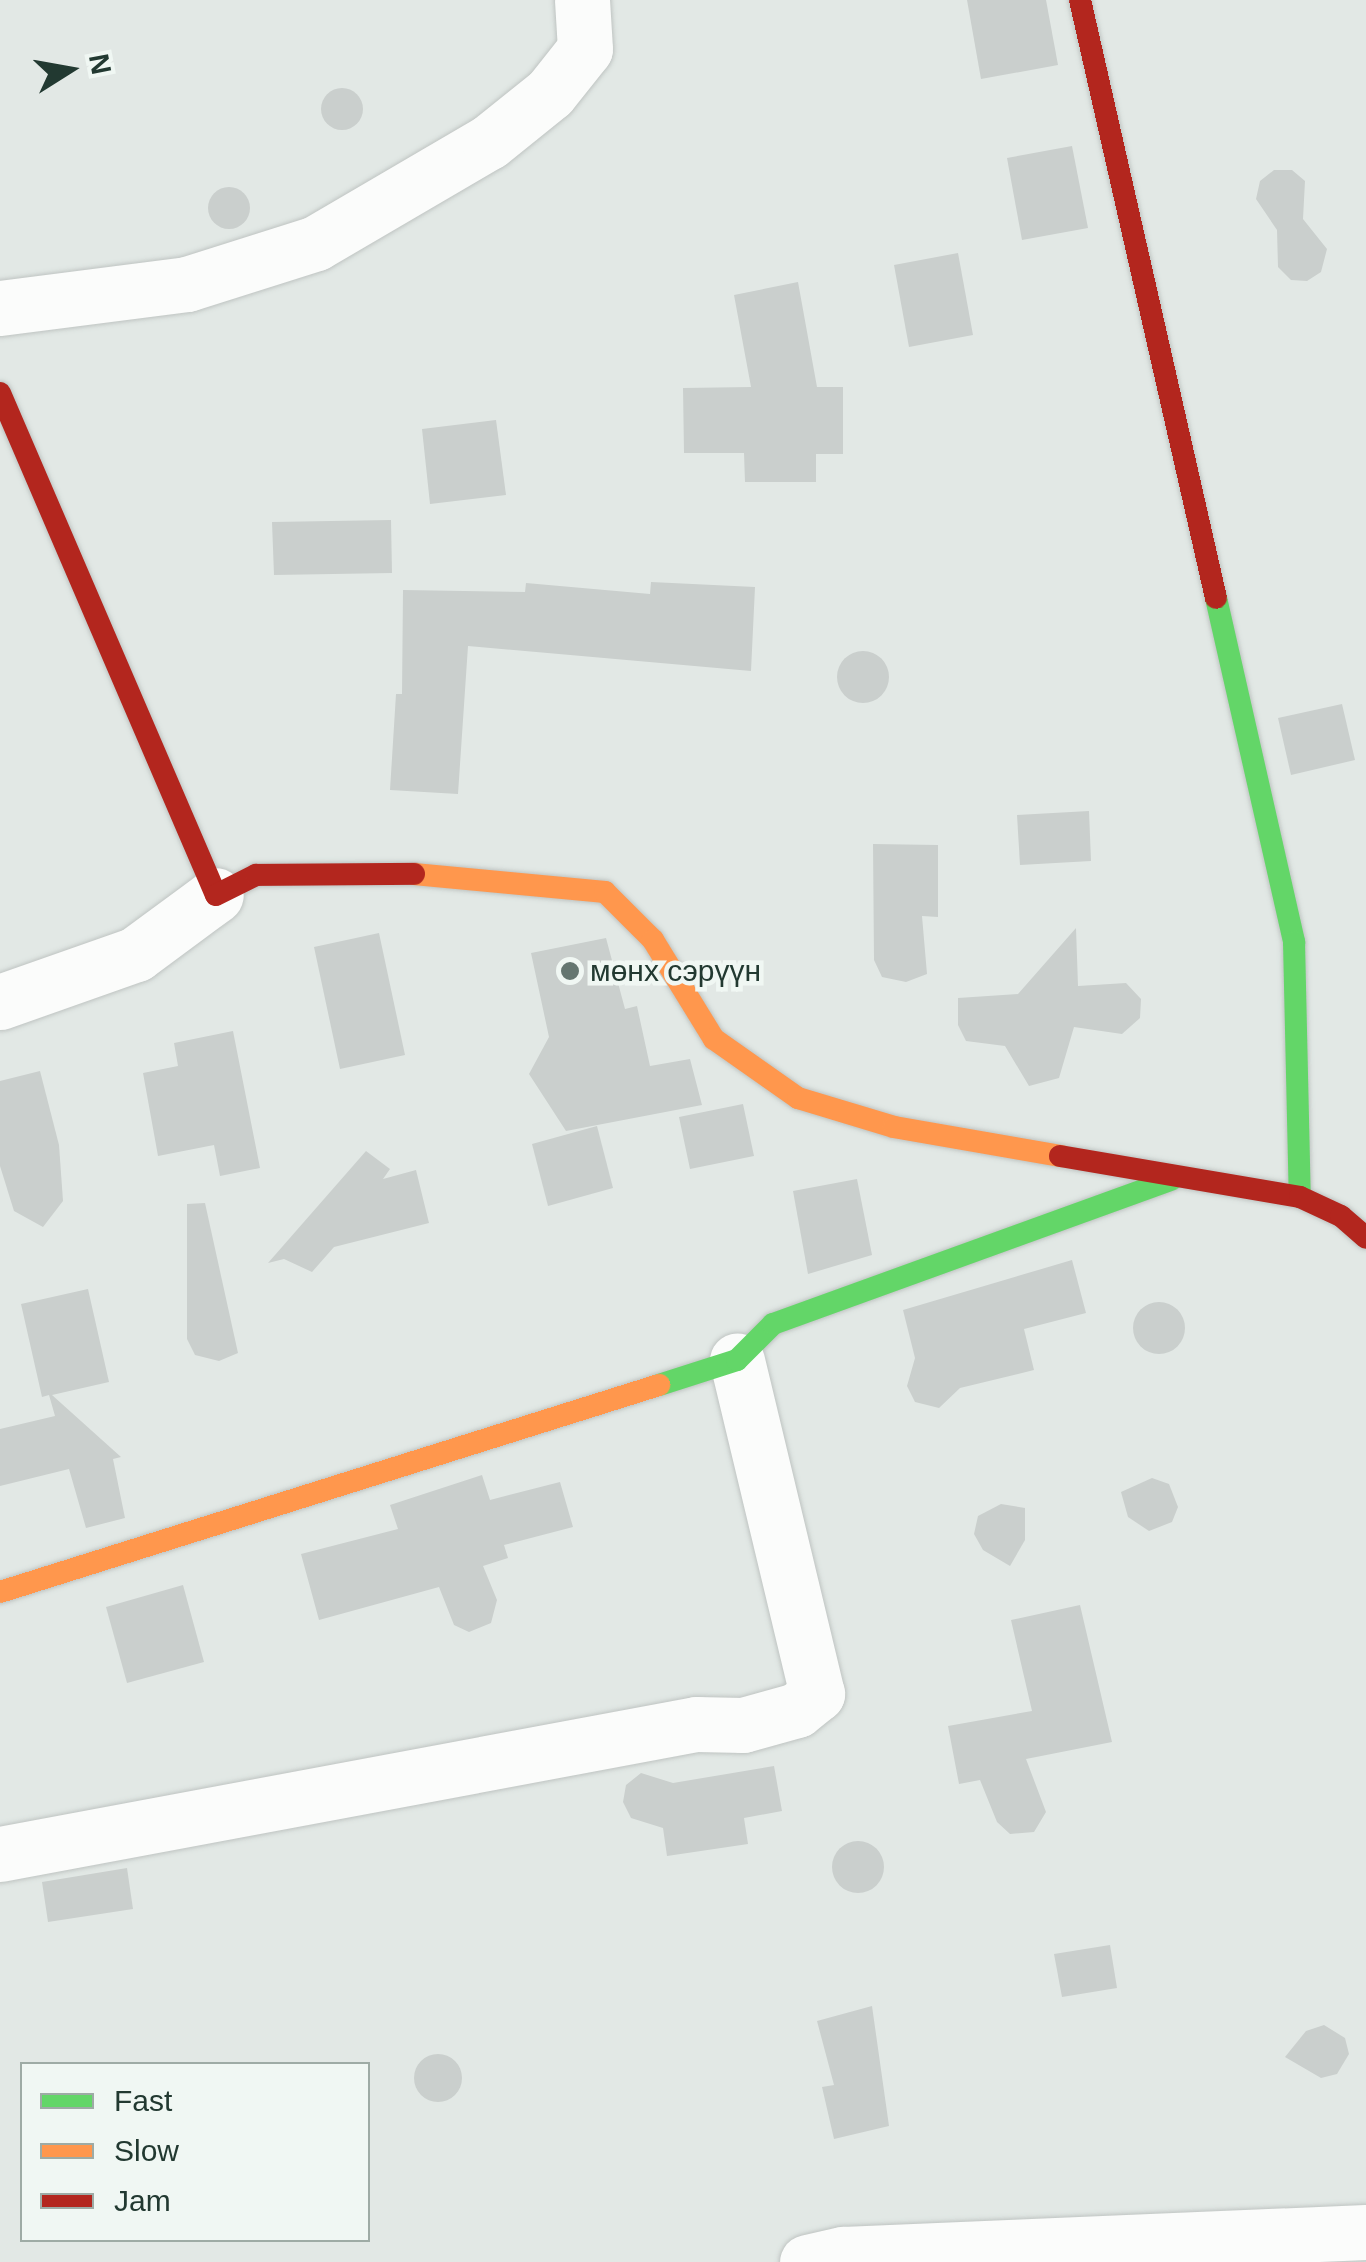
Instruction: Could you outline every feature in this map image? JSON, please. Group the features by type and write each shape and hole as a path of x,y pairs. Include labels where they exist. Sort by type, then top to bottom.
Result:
{"street":[{"path":"0,308 187,284 316,242 489,142 550,92 585,49 582,0"},
{"path":"1080,0 1294,942 1300,1197"},
{"path":"0,393 216,895"},
{"path":"0,1002 136,954 216,895 256,874 415,874 605,892 654,940 714,1039 798,1098 894,1127 1300,1197 1341,1216 1366,1238"},
{"path":"0,1592 737,1360 773,1324 1175,1178"},
{"path":"0,1854 696,1724 743,1726 797,1710 817,1694 737,1360"},
{"path":"807,2262 843,2254 1366,2232"}],"building":[{"path":"967,0 1046,0 1058,65 981,79"},
{"path":"342,88 357,94 363,109 357,124 342,130 327,124 321,109 327,94"},
{"path":"1072,146 1088,228 1022,240 1007,158"},
{"path":"1274,170 1292,170 1305,181 1303,219 1327,249 1321,272 1307,281 1291,280 1278,267 1277,230 1256,199 1260,181"},
{"path":"229,187 244,193 250,208 244,223 229,229 214,223 208,208 214,193"},
{"path":"958,253 973,335 909,347 894,265"},
{"path":"798,282 817,387 843,387 843,454 816,454 816,482 745,482 744,453 684,453 683,388 751,387 734,295"},
{"path":"496,420 506,495 430,504 422,429"},
{"path":"391,520 392,573 274,575 272,522"},
{"path":"651,582 755,587 751,671 468,646 458,794 390,790 396,694 402,694 403,590 525,592 526,583 650,594"},
{"path":"863,651 882,658 889,677 882,696 863,703 844,696 837,677 844,658"},
{"path":"1342,704 1355,760 1291,775 1278,718"},
{"path":"1089,811 1091,861 1020,865 1017,815"},
{"path":"873,844 938,845 938,917 922,916 927,974 906,982 882,977 874,960"},
{"path":"1076,928 1078,986 1126,983 1141,999 1140,1018 1122,1034 1074,1027 1059,1078 1029,1086 1005,1046 966,1041 958,1025 958,998 1018,994"},
{"path":"379,933 405,1055 340,1069 314,947"},
{"path":"606,938 625,1009 637,1006 650,1066 690,1059 702,1105 566,1131 529,1074 549,1037 531,953"},
{"path":"233,1031 260,1168 220,1176 214,1145 158,1156 143,1073 178,1066 174,1043"},
{"path":"40,1071 59,1145 63,1201 43,1227 14,1211 0,1166 0,1081"},
{"path":"743,1104 754,1156 690,1169 679,1117"},
{"path":"597,1126 613,1188 548,1206 532,1144"},
{"path":"366,1151 390,1169 383,1179 416,1170 429,1223 334,1247 312,1272 284,1259 268,1263"},
{"path":"857,1179 872,1255 808,1274 793,1191"},
{"path":"205,1203 238,1353 219,1361 195,1355 187,1339 187,1204"},
{"path":"1072,1260 1086,1313 1024,1329 1034,1370 960,1388 939,1408 915,1402 907,1386 915,1358 903,1310"},
{"path":"88,1289 109,1382 52,1395 121,1457 113,1459 125,1518 86,1528 69,1469 0,1486 0,1429 55,1416 49,1395 42,1397 21,1304"},
{"path":"1159,1302 1178,1309 1185,1328 1178,1347 1159,1354 1140,1347 1133,1328 1140,1309"},
{"path":"482,1475 490,1500 560,1482 573,1527 504,1545 508,1558 483,1566 497,1600 491,1623 469,1632 454,1625 439,1587 319,1620 301,1554 398,1529 390,1505"},
{"path":"1152,1478 1169,1484 1178,1507 1172,1522 1149,1531 1128,1517 1121,1492"},
{"path":"1001,1504 1025,1508 1025,1540 1010,1566 983,1550 974,1534 978,1516"},
{"path":"183,1585 204,1662 127,1683 106,1607"},
{"path":"1080,1605 1112,1742 1026,1759 1046,1812 1034,1832 1010,1834 997,1822 980,1780 959,1784 948,1726 1032,1711 1011,1620"},
{"path":"774,1766 782,1811 744,1818 748,1844 667,1856 663,1828 631,1818 623,1802 626,1785 641,1773 673,1783"},
{"path":"858,1841 876,1849 884,1867 876,1885 858,1893 840,1885 832,1867 840,1849"},
{"path":"127,1868 133,1909 48,1922 42,1882"},
{"path":"1110,1945 1117,1988 1062,1997 1054,1954"},
{"path":"872,2006 889,2126 834,2139 822,2087 834,2085 817,2021"},
{"path":"1324,2025 1345,2038 1349,2054 1337,2074 1321,2078 1285,2057 1306,2031"},
{"path":"438,2054 455,2061 462,2078 455,2095 438,2102 421,2095 414,2078 421,2061"}],"traffic: fast":[{"path":"1216,598 1294,942 1300,1197"},
{"path":"659,1385 737,1360 773,1324 1171,1180"}],"traffic: slow":[{"path":"414,874 605,892 653,940 714,1039 798,1098 894,1127 1060,1156"},
{"path":"0,1592 659,1385"}],"traffic: jam":[{"path":"1080,0 1216,598"},
{"path":"0,393 216,895 256,875 414,874"},
{"path":"1060,1156 1300,1197 1341,1216 1366,1238"}],"place":[{"name":"мөнх сэрүүн","path":"570,971"}]}
